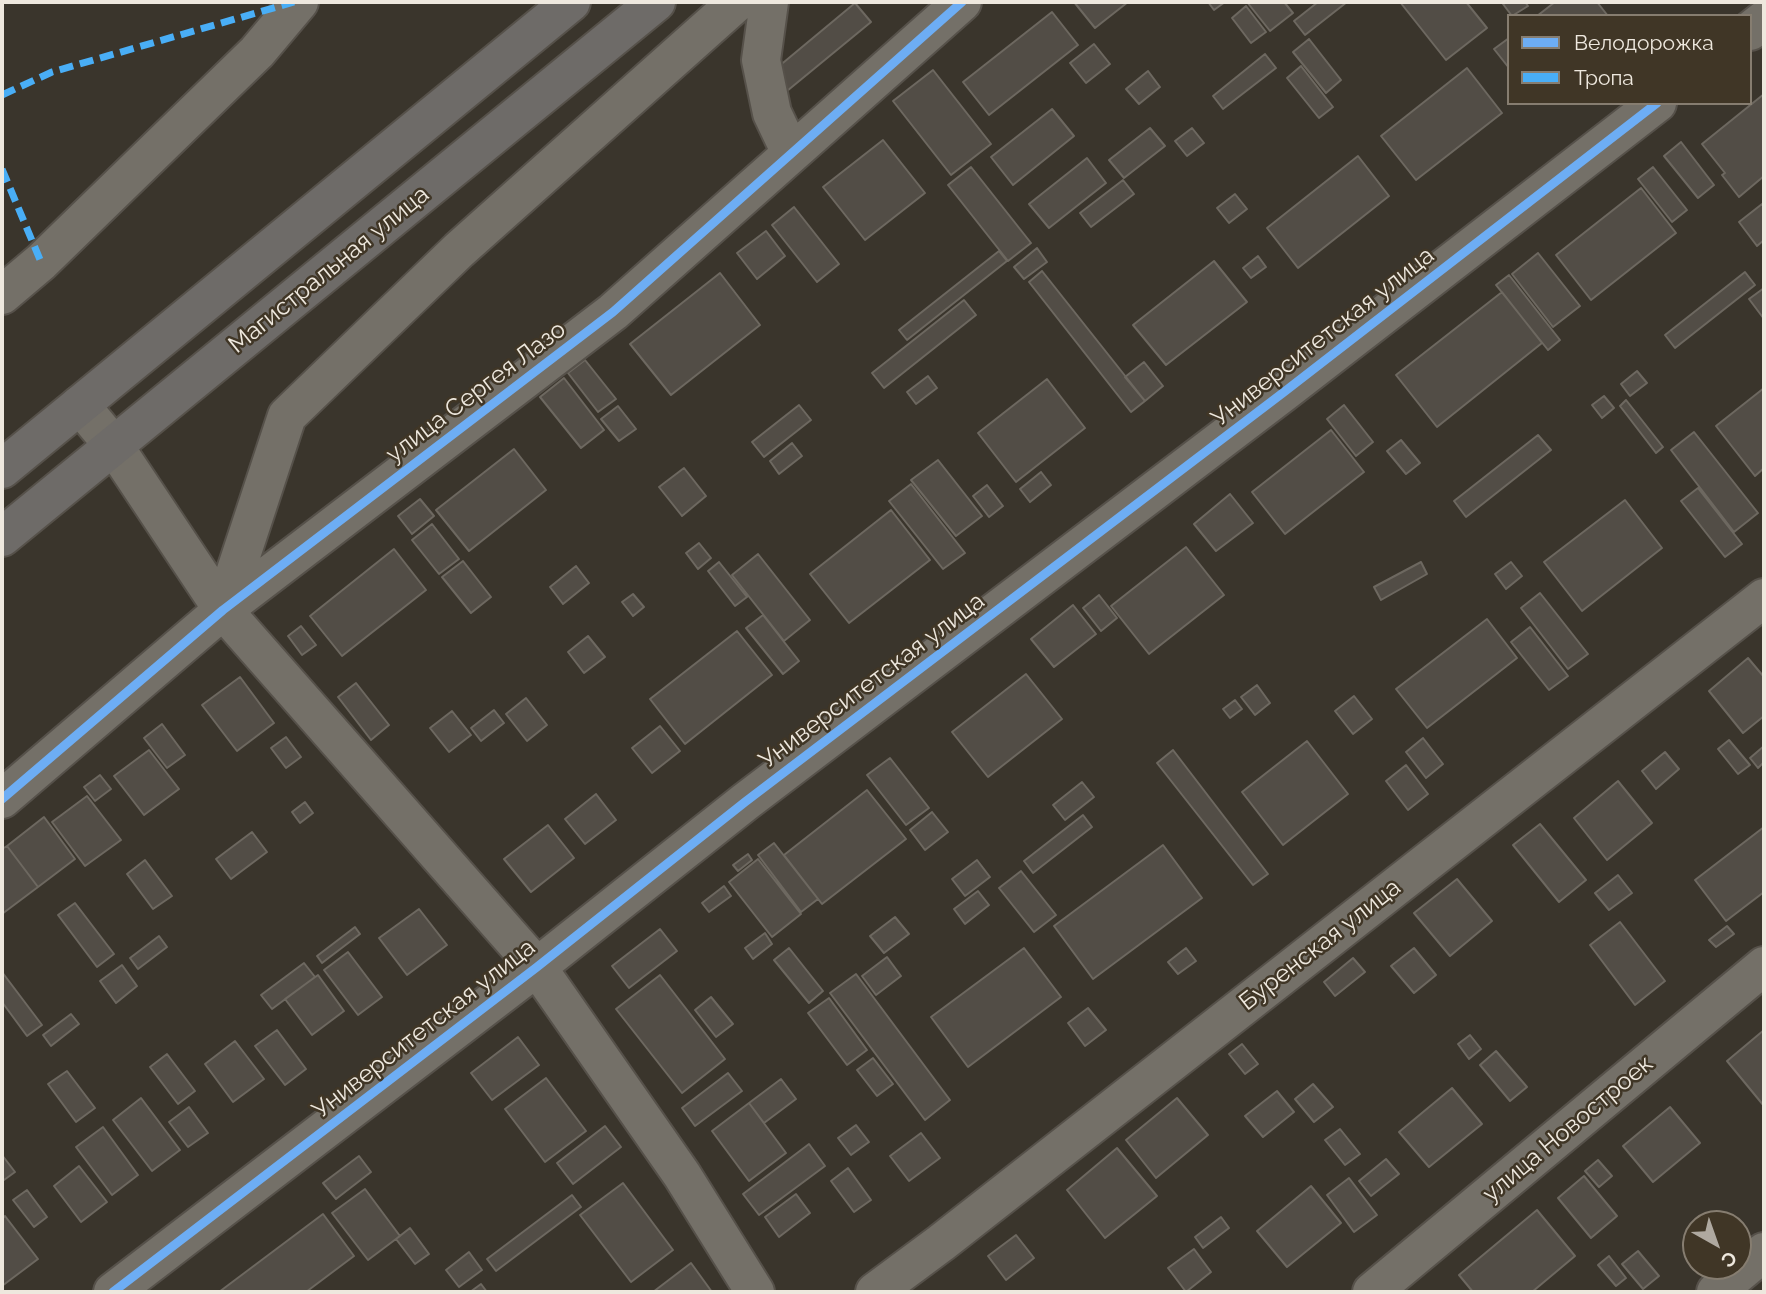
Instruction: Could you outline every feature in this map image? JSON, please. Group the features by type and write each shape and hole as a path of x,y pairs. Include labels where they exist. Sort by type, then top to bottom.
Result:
{"main road":[{"path":"2,469 571,2"},
{"name":"Магистральная улица","path":"2,537 656,2"}],"street":[{"path":"2,295 34,268 257,52 299,2"},
{"path":"223,610 287,416 459,250 737,2"},
{"path":"769,2 761,61 772,113 791,153"},
{"name":"улица Сергея Лазо","path":"2,799 223,610 613,312 962,2"},
{"name":"Университетская улица","path":"113,1292 537,967 745,802 1284,392 1654,105"},
{"path":"80,405 114,446 223,610 537,967 682,1175 755,1292"},
{"name":"Буренская улица","path":"875,1292 1764,598"},
{"name":"улица Новостроек","path":"1371,1292 1764,966"},
{"path":"1716,1292 1764,1252"}],"building":[{"path":"1074,2 1128,2 1095,28"},
{"path":"1208,2 1225,2 1214,10"},
{"path":"1247,2 1284,2 1293,13 1270,31"},
{"path":"1318,2 1347,2 1305,35 1294,21"},
{"path":"1400,2 1466,2 1487,28 1446,60"},
{"path":"1525,2 1528,6 1510,14 1503,4"},
{"path":"1555,2 1597,2 1606,14 1540,14"},
{"path":"855,3 871,22 787,91 772,72"},
{"path":"1246,6 1266,32 1251,43 1232,18"},
{"path":"1052,12 1078,45 989,115 963,82"},
{"path":"1309,39 1341,80 1326,93 1293,52"},
{"path":"1507,39 1507,65 1494,49"},
{"path":"1094,44 1110,64 1086,83 1070,63"},
{"path":"1265,54 1276,68 1223,109 1213,96"},
{"path":"1301,66 1333,107 1319,118 1287,78"},
{"path":"1467,68 1502,113 1416,180 1381,136"},
{"path":"933,70 991,144 951,175 893,101"},
{"path":"1148,71 1160,87 1139,104 1126,89"},
{"path":"1764,94 1764,176 1739,197 1722,175 1725,173 1702,144"},
{"path":"1052,109 1074,136 1013,185 991,157"},
{"path":"1150,128 1165,146 1124,178 1109,160"},
{"path":"1192,128 1204,143 1187,156 1175,141"},
{"path":"883,140 925,193 865,240 823,187"},
{"path":"1681,142 1714,185 1698,198 1664,156"},
{"path":"1358,156 1389,196 1298,268 1267,228"},
{"path":"1087,158 1106,183 1049,228 1029,204"},
{"path":"971,167 1031,243 1008,261 948,185"},
{"path":"1653,167 1687,210 1672,222 1638,179"},
{"path":"1123,180 1134,194 1091,227 1080,213"},
{"path":"1641,188 1676,233 1591,300 1556,255"},
{"path":"1235,194 1247,209 1229,223 1217,208"},
{"path":"1762,204 1764,240 1757,246 1739,222"},
{"path":"794,207 839,264 817,282 772,225"},
{"path":"766,231 785,256 757,279 737,253"},
{"path":"1037,248 1047,262 1024,279 1014,267"},
{"path":"999,251 1007,261 907,340 899,330"},
{"path":"1538,253 1580,306 1553,327 1512,274"},
{"path":"1258,256 1266,267 1251,278 1243,268"},
{"path":"1214,261 1247,302 1166,365 1133,325"},
{"path":"1042,271 1145,401 1131,412 1029,282"},
{"path":"1745,272 1755,285 1675,348 1665,335"},
{"path":"720,273 760,325 671,395 630,344"},
{"path":"1509,275 1560,340 1548,350 1496,285"},
{"path":"1764,288 1764,319 1749,299"},
{"path":"1502,292 1542,343 1437,427 1396,375"},
{"path":"964,300 976,315 884,388 872,373"},
{"path":"585,360 616,399 598,412 568,373"},
{"path":"1144,362 1163,386 1145,401 1125,377"},
{"path":"1637,371 1647,383 1630,396 1621,384"},
{"path":"928,376 937,388 916,404 907,392"},
{"path":"564,378 604,430 581,448 540,397"},
{"path":"1047,379 1085,428 1016,482 978,433"},
{"path":"1764,388 1764,468 1755,476 1716,426"},
{"path":"1604,396 1614,408 1602,418 1592,405"},
{"path":"1626,400 1663,447 1656,453 1620,406"},
{"path":"799,405 811,420 764,457 752,442"},
{"path":"1344,405 1373,442 1356,456 1327,419"},
{"path":"618,406 636,429 619,441 601,419"},
{"path":"1331,430 1364,472 1285,534 1252,492"},
{"path":"1694,432 1758,513 1734,532 1671,450"},
{"path":"1538,435 1551,450 1466,517 1454,501"},
{"path":"1401,440 1420,463 1406,474 1387,451"},
{"path":"792,443 802,456 779,474 770,461"},
{"path":"514,449 546,490 469,551 436,510"},
{"path":"938,460 982,516 956,536 911,480"},
{"path":"684,468 706,496 682,516 659,487"},
{"path":"1041,472 1051,485 1030,502 1020,489"},
{"path":"911,484 965,553 943,569 889,501"},
{"path":"987,485 1003,506 989,517 973,496"},
{"path":"1698,488 1742,544 1725,557 1681,501"},
{"path":"1230,494 1253,523 1216,551 1194,524"},
{"path":"420,499 434,516 412,534 398,516"},
{"path":"1625,500 1662,548 1582,611 1544,562"},
{"path":"891,510 930,560 849,623 810,574"},
{"path":"432,524 459,559 439,574 412,540"},
{"path":"699,543 711,558 698,569 686,553"},
{"path":"1186,547 1224,595 1149,654 1111,606"},
{"path":"394,549 426,590 342,656 310,616"},
{"path":"758,554 810,620 784,641 732,575"},
{"path":"463,561 491,597 471,613 442,577"},
{"path":"719,562 747,597 735,606 708,571"},
{"path":"1421,562 1427,574 1381,600 1374,587"},
{"path":"1511,562 1522,576 1506,589 1495,574"},
{"path":"576,566 589,583 563,604 550,587"},
{"path":"1540,593 1588,654 1568,669 1521,608"},
{"path":"633,594 644,607 633,616 622,602"},
{"path":"1099,595 1117,618 1101,631 1083,608"},
{"path":"1073,605 1096,634 1054,667 1031,639"},
{"path":"763,615 799,661 783,674 746,628"},
{"path":"1487,619 1517,658 1427,728 1396,689"},
{"path":"301,626 316,645 302,655 288,636"},
{"path":"1530,627 1568,676 1549,690 1511,642"},
{"path":"737,631 772,675 685,744 650,699"},
{"path":"588,636 605,657 584,673 568,652"},
{"path":"1748,658 1764,677 1764,716 1743,733 1709,691"},
{"path":"1026,674 1062,719 988,777 952,732"},
{"path":"240,677 274,723 237,751 202,705"},
{"path":"356,683 389,725 371,740 338,697"},
{"path":"1257,685 1270,703 1255,715 1241,697"},
{"path":"1354,696 1372,719 1353,734 1335,711"},
{"path":"526,698 547,725 527,741 506,714"},
{"path":"1235,700 1242,709 1230,718 1223,709"},
{"path":"494,710 504,723 481,741 471,728"},
{"path":"452,711 471,735 449,752 430,728"},
{"path":"162,724 185,755 167,768 144,738"},
{"path":"660,726 680,751 652,773 632,748"},
{"path":"286,737 301,757 286,768 271,748"},
{"path":"1423,738 1443,764 1426,778 1406,752"},
{"path":"1729,740 1750,765 1738,774 1718,749"},
{"path":"1307,741 1348,794 1283,845 1242,792"},
{"path":"1764,746 1764,762 1758,768 1750,758"},
{"path":"149,750 179,789 144,815 114,776"},
{"path":"1173,750 1268,874 1253,885 1157,763"},
{"path":"1665,752 1679,769 1656,789 1642,771"},
{"path":"890,758 929,808 906,825 867,775"},
{"path":"1406,765 1428,794 1408,810 1386,781"},
{"path":"100,775 111,789 95,801 84,787"},
{"path":"1618,781 1652,823 1607,860 1574,818"},
{"path":"1082,782 1094,797 1065,820 1053,805"},
{"path":"867,790 906,839 822,904 784,855"},
{"path":"596,794 616,820 585,844 565,819"},
{"path":"87,796 121,840 85,866 52,822"},
{"path":"305,802 313,813 300,823 292,812"},
{"path":"932,812 948,832 925,850 910,830"},
{"path":"1083,815 1092,827 1033,873 1024,861"},
{"path":"44,817 75,859 38,887 7,846"},
{"path":"1540,824 1586,880 1559,902 1513,845"},
{"path":"548,825 574,858 531,892 504,859"},
{"path":"1764,827 1764,892 1726,921 1695,880"},
{"path":"252,832 267,852 231,879 216,859"},
{"path":"774,843 818,899 801,912 758,855"},
{"path":"1163,845 1202,898 1093,979 1054,926"},
{"path":"7,846 38,887 2,914 2,849"},
{"path":"748,854 752,860 738,871 733,865"},
{"path":"758,859 801,914 772,937 729,882"},
{"path":"145,860 172,896 153,909 127,874"},
{"path":"977,860 990,877 965,896 952,879"},
{"path":"1021,871 1056,915 1034,932 999,888"},
{"path":"1618,875 1632,893 1609,910 1595,893"},
{"path":"1457,879 1492,921 1450,956 1414,913"},
{"path":"724,886 731,896 709,912 702,903"},
{"path":"978,891 989,905 965,924 954,909"},
{"path":"75,903 114,954 97,967 58,915"},
{"path":"419,909 447,945 407,975 379,938"},
{"path":"895,917 909,934 884,953 870,936"},
{"path":"1620,922 1665,981 1635,1005 1590,945"},
{"path":"1727,926 1734,934 1716,947 1709,940"},
{"path":"355,927 360,934 322,963 317,956"},
{"path":"660,929 677,951 629,988 612,966"},
{"path":"765,933 772,944 753,959 745,948"},
{"path":"159,936 167,947 138,969 130,958"},
{"path":"789,948 823,991 809,1003 774,960"},
{"path":"1024,948 1061,997 968,1067 931,1017"},
{"path":"1186,948 1196,961 1178,974 1168,962"},
{"path":"1414,948 1436,975 1414,993 1391,966"},
{"path":"348,952 382,997 358,1015 324,970"},
{"path":"887,957 901,976 876,995 862,976"},
{"path":"1353,958 1365,972 1335,996 1324,982"},
{"path":"304,963 315,977 272,1009 261,995"},
{"path":"122,965 137,986 116,1003 100,981"},
{"path":"2,972 42,1025 27,1036 2,1002"},
{"path":"856,974 950,1100 925,1120 830,993"},
{"path":"318,975 344,1011 312,1035 285,999"},
{"path":"660,975 725,1059 682,1093 616,1009"},
{"path":"711,997 733,1024 716,1037 695,1010"},
{"path":"829,998 867,1050 847,1065 808,1013"},
{"path":"1088,1008 1106,1030 1085,1046 1068,1023"},
{"path":"71,1014 79,1024 51,1046 43,1035"},
{"path":"277,1030 306,1069 285,1085 255,1046"},
{"path":"1764,1030 1764,1106 1727,1061"},
{"path":"1470,1035 1481,1049 1469,1059 1458,1044"},
{"path":"518,1037 539,1065 492,1100 471,1073"},
{"path":"235,1041 264,1079 233,1102 205,1064"},
{"path":"1242,1044 1258,1064 1245,1074 1229,1054"},
{"path":"1496,1051 1527,1087 1510,1101 1480,1065"},
{"path":"167,1054 195,1091 178,1104 150,1067"},
{"path":"873,1058 893,1084 877,1096 857,1070"},
{"path":"67,1071 95,1108 76,1122 48,1084"},
{"path":"728,1073 742,1091 695,1126 682,1108"},
{"path":"546,1078 586,1131 545,1162 505,1109"},
{"path":"781,1079 796,1099 764,1123 749,1103"},
{"path":"1313,1084 1333,1107 1314,1122 1295,1099"},
{"path":"1452,1088 1482,1124 1429,1167 1399,1132"},
{"path":"1277,1091 1294,1112 1263,1137 1245,1116"},
{"path":"141,1098 180,1150 152,1171 113,1120"},
{"path":"1177,1098 1208,1135 1156,1178 1126,1140"},
{"path":"749,1103 786,1153 749,1181 712,1131"},
{"path":"189,1107 208,1133 188,1147 169,1122"},
{"path":"1670,1107 1700,1143 1653,1182 1623,1146"},
{"path":"856,1125 869,1142 851,1155 838,1138"},
{"path":"605,1126 621,1147 573,1184 557,1163"},
{"path":"103,1127 138,1175 112,1195 76,1147"},
{"path":"1340,1129 1360,1154 1345,1165 1325,1140"},
{"path":"921,1133 940,1158 909,1181 890,1156"},
{"path":"809,1144 825,1166 759,1215 743,1194"},
{"path":"1117,1148 1157,1196 1105,1238 1067,1190"},
{"path":"2,1155 15,1172 4,1180 2,1177"},
{"path":"359,1156 371,1172 336,1199 323,1183"},
{"path":"1386,1159 1399,1174 1371,1196 1359,1181"},
{"path":"1598,1160 1612,1176 1599,1187 1585,1171"},
{"path":"79,1166 107,1202 81,1222 54,1186"},
{"path":"848,1168 871,1200 854,1212 831,1181"},
{"path":"1584,1176 1617,1216 1591,1238 1558,1198"},
{"path":"1349,1178 1377,1215 1354,1232 1327,1195"},
{"path":"623,1183 673,1250 631,1282 580,1215"},
{"path":"1311,1186 1341,1223 1287,1267 1257,1231"},
{"path":"365,1189 400,1236 368,1260 332,1213"},
{"path":"27,1190 47,1217 34,1227 13,1200"},
{"path":"796,1194 810,1213 779,1237 765,1217"},
{"path":"572,1195 581,1207 496,1271 487,1259"},
{"path":"1537,1210 1575,1256 1532,1292 1473,1292 1459,1275"},
{"path":"323,1214 354,1256 306,1292 219,1292"},
{"path":"5,1216 38,1259 2,1286 2,1219"},
{"path":"1221,1217 1229,1228 1203,1248 1195,1237"},
{"path":"410,1228 429,1254 415,1264 396,1239"},
{"path":"1016,1235 1034,1258 1006,1280 988,1256"},
{"path":"1194,1249 1211,1272 1186,1292 1168,1268"},
{"path":"1638,1251 1659,1276 1643,1289 1622,1264"},
{"path":"469,1252 482,1270 459,1287 446,1270"},
{"path":"1609,1256 1626,1278 1616,1286 1598,1265"},
{"path":"691,1263 712,1292 653,1292"},
{"path":"481,1284 487,1292 470,1292"}],"marked path":[{"path":"2,95 52,72 294,2"},
{"path":"2,169 41,262"}],"cycle path":[{"path":"2,799 223,610 613,312 962,2"},
{"path":"113,1292 537,967 745,802 1284,392 1654,105"}]}
